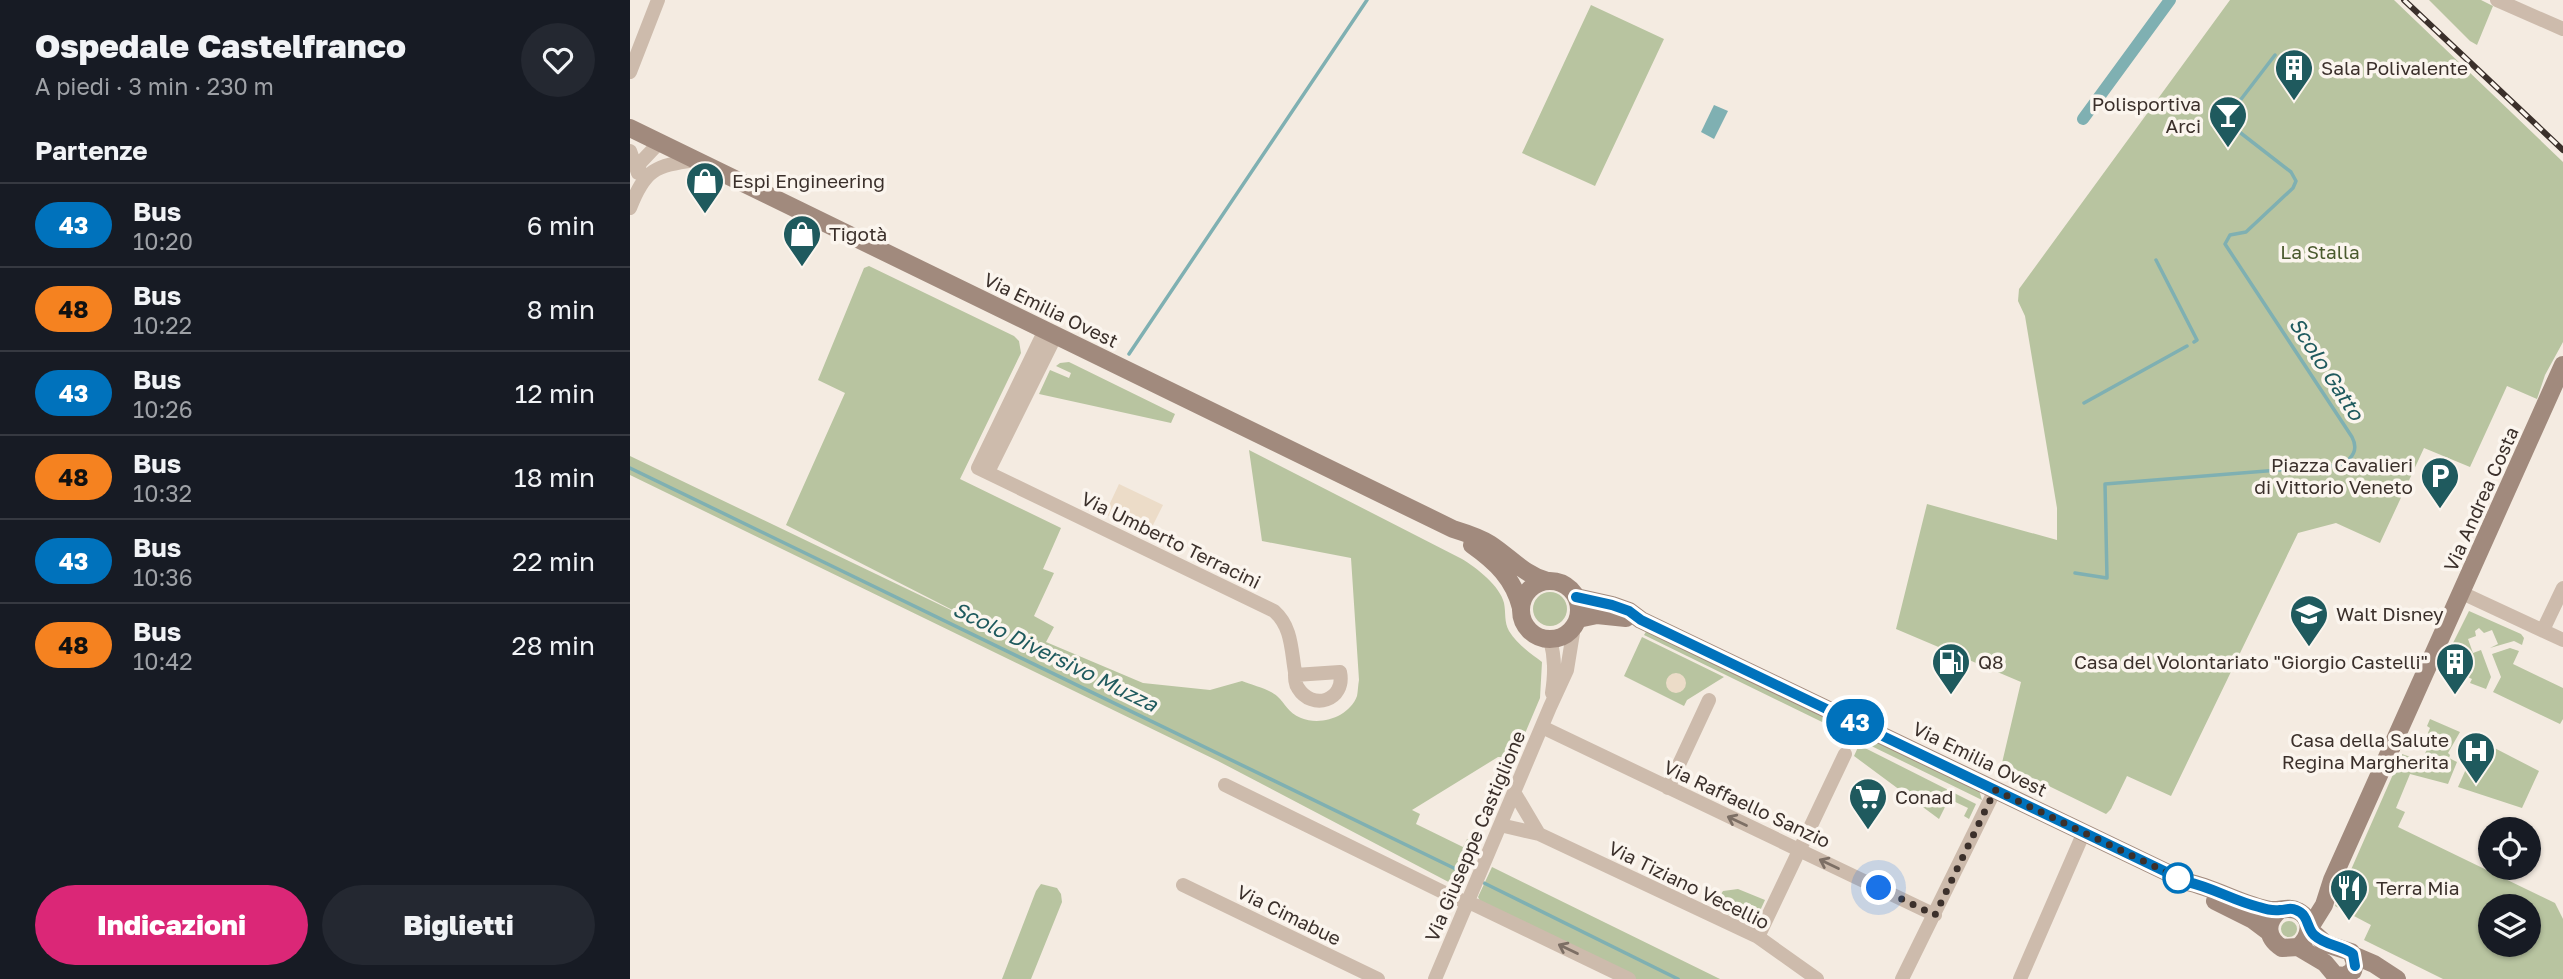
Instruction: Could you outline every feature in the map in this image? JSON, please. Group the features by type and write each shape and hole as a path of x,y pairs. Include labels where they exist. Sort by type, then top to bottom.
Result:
{"main road":[{"name":"Via Emilia Ovest","path":"630,128 1453,529 1489,543 1532,577 1547,582"},
{"name":"Via Andrea Costa","path":"2309,929 2324,905 2332,880 2562,369"},
{"name":"Via Emilia Ovest","path":"1453,529 1503,571 1513,584 1521,608"},
{"path":"1547,582 1565,585 1576,597 1579,606 1576,623 1559,638 1550,639 1532,633 1526,626 1521,608 1530,589 1547,582"},
{"name":"Via Emilia Ovest","path":"1576,597 1629,611 1641,620 2187,882 2206,886 2252,905 2287,910"},
{"name":"Via Emilia Ovest","path":"1576,623 1609,615 1641,620"},
{"name":"Via Andrea Costa","path":"2287,910 2306,907 2316,900 2332,880"},
{"name":"Via Emilia Ovest","path":"2187,882 2200,894 2253,920 2269,932 2273,941 2282,948 2298,947 2343,976"},
{"path":"2269,932 2271,919 2287,910 2307,919 2309,929 2304,942 2298,947"},
{"path":"2309,929 2326,944 2347,950 2396,979"},
{"path":"2343,976 2355,963 2353,954"},
{"path":"2343,976 2370,974 2391,979"}],"street":[{"path":"630,72 658,0"},
{"path":"2497,0 2563,29"},
{"path":"630,208 643,176 658,156 659,143"},
{"path":"630,151 643,176"},
{"path":"643,176 695,160"},
{"name":"Via Umberto Terracini","path":"1050,333 983,470 1274,611 1288,628 1295,675"},
{"path":"2543,630 2563,588"},
{"path":"2462,593 2563,640"},
{"name":"Via Giuseppe Castiglione","path":"1435,979 1567,670 1576,623"},
{"name":"Via Giuseppe Castiglione","path":"1550,639 1555,659 1555,674 1550,707"},
{"path":"1668,788 1709,700"},
{"name":"Via Raffaello Sanzio","path":"1542,727 1935,915"},
{"path":"1758,937 1845,754"},
{"path":"1225,785 1629,979"},
{"path":"1902,979 1995,790"},
{"path":"1514,792 1539,834"},
{"path":"1507,808 1529,819"},
{"name":"Via Tiziano Vecellio","path":"1500,825 1539,834 1758,937 1817,979"},
{"path":"2020,979 2084,832"},
{"name":"Via Cimabue","path":"1183,885 1378,979"}],"green space":[{"name":"La Stalla","path":"2230,0 2394,0 2563,162 2563,342 2545,375 2537,399 2507,386 2470,467 2424,448 2380,543 2336,523 2298,533 2171,796 2127,776 2106,814 2002,763 2021,682 1896,629 1927,504 2057,540 2057,508 2025,316 2018,301 2019,289"},
{"path":"2429,0 2481,0 2493,6 2477,45 2470,41"},
{"path":"1591,5 1664,39 1595,186 1522,153"},
{"path":"869,266 1014,336 1019,341 1021,353 960,479 1061,528 1043,569 1054,573 1034,616 1054,627 1046,642 1143,683 1210,690 1242,681 1274,694 1293,713 1309,720 1334,718 1348,709 1357,696 1359,680 1351,558 1262,541 1249,450 1462,559 1493,584 1502,597 1509,631 1542,662 1540,698 1515,757 1498,757 1412,810 1420,814 1416,824 1463,847 1467,839 1475,843 1477,847 1460,888 1218,761 630,475 630,456 980,624 786,525 845,393 818,380 864,268"},
{"path":"1069,362 1175,414 1171,423 1039,394 1050,370 1069,378 1071,373 1056,366"},
{"path":"1550,592 1562,597 1567,609 1562,621 1550,626 1538,621 1533,609 1538,597"},
{"path":"2469,611 2521,634 2524,638 2522,645 2514,641 2490,648 2498,644 2492,630 2484,633 2479,628 2475,631 2476,636 2468,639 2473,653 2481,650 2491,677 2486,689 2470,683 2472,679 2442,665"},
{"path":"1647,630 1979,790 1982,800 1644,635"},
{"path":"1642,637 1724,677 1687,700 1684,706 1624,676"},
{"path":"2510,648 2519,651 2513,664 2563,688 2563,719 2560,724 2493,692 2501,677 2492,654"},
{"path":"2430,719 2460,732 2448,753 2449,758 2457,762 2448,784 2410,774 2396,808 2405,812 2398,827 2478,866 2478,880 2507,880 2536,894 2478,894 2478,957 2541,957 2541,896 2555,903 2563,919 2563,979 2443,979 2364,940 2371,925 2335,906 2402,754 2422,761 2427,749 2422,747 2430,728 2427,726"},
{"path":"2479,740 2539,771 2522,808 2458,787"},
{"path":"1859,745 1976,804 1969,819 1964,816 1968,808 1949,799 1939,819 1854,756"},
{"path":"1492,867 1720,979 1636,979 1481,903 1478,897"},
{"path":"1041,884 1057,888 1062,902 1031,979 1002,979 1036,891"},
{"path":"1738,889 1765,900 1753,926 1713,907 1723,891"},
{"path":"2289,921 2295,923 2295,935 2289,937 2283,935 2281,929 2283,923"}],"shaded area":[{"path":"1119,484 1163,505 1148,535 1105,514"},
{"path":"1676,673 1683,676 1686,683 1683,690 1676,693 1669,690 1666,683 1669,676"}],"water":[{"path":"1714,105 1728,111 1714,139 1701,132"}],"waterway":[{"path":"1129,354 1367,0"},
{"path":"2083,119 2170,0"},
{"name":"Scolo Gatto","path":"2075,573 2107,578 2105,484 2342,465 2353,453 2355,446 2352,437 2225,244 2230,235 2246,232 2293,188 2296,181 2291,172 2233,127 2230,120 2232,111 2275,55"},
{"path":"2156,260 2197,340 2194,342"},
{"path":"2084,403 2187,346"},
{"name":"Scolo Diversivo Muzza","path":"630,468 1466,874"},
{"name":"Scolo Diversivo Muzza","path":"1484,883 1678,979"}],"railway":[{"path":"2404,0 2563,150"}],"bus line":[{"name":"43","path":"1576,597 1597,600 1629,611 1641,620 2187,882 2206,886 2259,907 2280,911 2291,908 2300,912 2307,919 2309,929 2315,936 2326,944 2353,954 2355,966"}],"place":[{"name":"Sala Polivalente","path":"2294,102"},
{"name":"Polisportiva Arci","path":"2228,149"},
{"name":"Espi Engineering","path":"705,215"},
{"name":"Tigotà","path":"802,268"},
{"name":"Piazza Cavalieri di Vittorio Veneto","path":"2440,510"},
{"name":"Walt Disney","path":"2309,648"},
{"name":"Q8","path":"1951,696"},
{"name":"Casa del Volontariato \"Giorgio Castelli\"","path":"2455,696"},
{"name":"Casa della Salute Regina Margherita","path":"2476,785"},
{"name":"Conad","path":"1868,831"},
{"name":"Terra Mia","path":"2349,922"}],"route":[{"path":"1879,888 1935,915 1995,790 2187,882 2178,878"}]}
